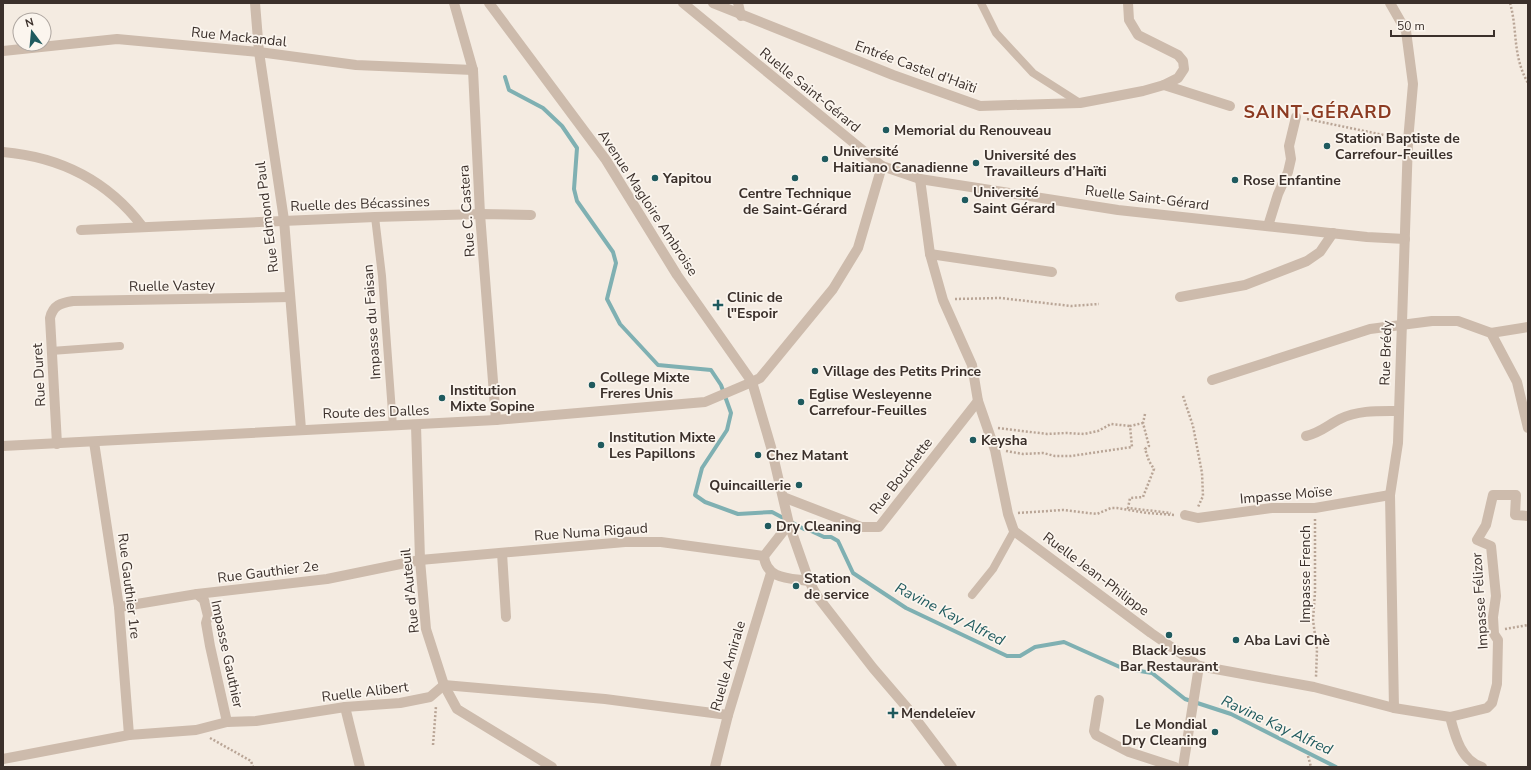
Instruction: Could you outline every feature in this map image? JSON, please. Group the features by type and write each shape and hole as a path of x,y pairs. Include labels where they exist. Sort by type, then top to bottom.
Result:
{"street":[{"name":"Rue Edmond Paul","path":"255,3 259,52 284,220 301,429"},
{"name":"Rue C. Castera","path":"454,3 473,70 480,214 496,420"},
{"name":"Avenue Magloire Ambroise","path":"489,3 606,160 677,274 752,382 771,447 789,524 817,596 909,710 952,767"},
{"name":"Ruelle Saint-Gérard","path":"683,3 882,166 920,179 1118,210 1333,233 1405,239"},
{"name":"Entrée Castel d'Haïti","path":"713,3 741,16 980,106 1080,103 1143,91 1164,85 1178,78 1184,69 1183,61 1178,55 1138,35 1129,20 1128,3"},
{"path":"738,3 741,16"},
{"name":"Rue Brédy","path":"1390,3 1406,31 1413,84 1408,141 1398,443 1390,495 1394,708"},
{"name":"Rue Mackandal","path":"3,51 117,39 259,52 356,65 473,70"},
{"path":"1164,85 1230,106"},
{"path":"1268,226 1278,194 1288,172 1291,159 1289,146 1296,117"},
{"path":"3,152 27,154 76,170 104,187 128,208 142,226"},
{"name":"Route des Dalles","path":"3,446 301,429 416,425 496,420 705,402 731,392 760,378 833,289 858,248 882,166"},
{"path":"920,179 930,254 943,300 972,365 978,401 995,450 1008,514 1014,531"},
{"name":"Ruelle des Bécassines","path":"81,230 284,220 480,214 531,215"},
{"path":"1180,297 1245,285 1307,261 1320,252 1333,233"},
{"path":"930,254 1052,272"},
{"name":"Ruelle Vastey","path":"56,306 73,301 290,297"},
{"name":"Rue Duret","path":"56,306 51,312 50,318 57,444"},
{"path":"1212,380 1359,332 1402,324 1432,321 1458,321 1491,334 1528,327"},
{"path":"1491,334 1517,382 1528,428"},
{"name":"Rue Bouchette","path":"783,497 861,527 879,527 978,401"},
{"path":"1306,436 1318,434 1340,419 1356,414 1398,411"},
{"name":"Rue d'Auteuil","path":"416,425 420,560 426,629 444,685 457,709 552,767"},
{"name":"Rue Gauthier 1re","path":"94,442 119,607 129,735"},
{"name":"Impasse Moïse","path":"1185,515 1198,518 1272,508 1315,508 1390,495"},
{"name":"Impasse Félizor","path":"1450,717 1487,708 1492,703 1498,671 1498,640 1494,634 1493,617 1496,596 1491,546 1477,540 1486,525 1493,495 1516,495 1515,515 1528,516"},
{"path":"789,524 764,556 765,562 770,573 776,576 810,581"},
{"name":"Ruelle Jean-Philippe","path":"1014,531 1151,633 1199,666 1314,687 1394,708 1450,717"},
{"name":"Rue Numa Rigaud","path":"420,560 625,542 654,542 764,556"},
{"path":"502,553 506,617"},
{"name":"Rue Gauthier 2e","path":"119,607 197,594 327,579 420,560"},
{"name":"Ruelle Amirale","path":"715,767 728,715 770,573"},
{"name":"Impasse Gauthier","path":"197,594 204,600 208,616 206,623 210,646 227,722"},
{"path":"1184,767 1199,666"},
{"path":"444,685 605,699 728,715"},
{"name":"Ruelle Alibert","path":"3,760 129,735 196,730 227,722 256,721 345,707 400,703 430,697 444,685"},
{"path":"1099,700 1094,732 1096,735 1129,752 1175,767"},
{"path":"345,707 360,767"},
{"path":"1450,717 1456,741 1474,765 1482,767"}],"lane":[{"path":"981,3 996,33 1033,73 1080,103"},
{"name":"Impasse du Faisan","path":"375,217 382,276 393,426"},
{"path":"51,351 120,346"},
{"path":"972,595 993,569 1014,531"}],"path":[{"path":"1510,3 1516,51 1528,84"},
{"path":"1296,117 1408,141"},
{"path":"943,300 983,298 1032,301 1071,306 1099,304"},
{"path":"1183,396 1193,426 1202,473 1203,496 1199,502 1198,518"},
{"path":"1145,414 1143,423 1149,446 1145,449 1149,461 1154,469 1143,497 1130,498 1128,508 1185,515"},
{"path":"988,427 1047,434 1084,434 1098,431 1111,424 1130,426 1143,423"},
{"path":"995,450 1023,454 1043,453 1055,456 1071,456 1132,447 1130,426"},
{"path":"1008,514 1063,510 1097,514 1111,508 1117,508 1147,514 1185,515"},
{"name":"Impasse French","path":"1314,687 1317,675 1317,650 1313,620 1315,592 1315,508"},
{"path":"1494,634 1509,628 1528,625"},
{"path":"432,745 435,709 444,685"},
{"path":"196,730 251,761 253,767"},
{"path":"1308,756 1311,767"}],"waterway":[{"name":"Ravine Kay Alfred","path":"505,77 509,90 543,108 562,126 577,148 574,189 577,201 613,252 616,263 607,299 620,324 658,365 711,370 721,385 731,413 727,430 702,468 695,495 705,502 738,514 772,512 804,529 824,537 831,537 838,541 853,573 906,608 1007,656 1020,656 1035,647 1064,642 1122,668 1152,673 1185,699 1231,714 1336,767"}],"place":[{"name":"Memorial du Renouveau","path":"886,130"},
{"name":"Station Baptiste de Carrefour-Feuilles","path":"1327,146"},
{"name":"Université Haitiano Canadienne","path":"825,159"},
{"name":"Université des Travailleurs d’Haïti","path":"976,163"},
{"name":"Yapitou","path":"655,178"},
{"name":"Centre Technique de Saint-Gérard","path":"795,178"},
{"name":"Rose Enfantine","path":"1235,180"},
{"name":"Université Saint Gérard","path":"965,200"},
{"name":"Clinic de l\"Espoir","path":"718,305"},
{"name":"Village des Petits Prince","path":"815,371"},
{"name":"College Mixte Freres Unis","path":"592,385"},
{"name":"Institution Mixte Sopine","path":"442,398"},
{"name":"Eglise Wesleyenne Carrefour-Feuilles","path":"801,402"},
{"name":"Keysha","path":"973,440"},
{"name":"Institution Mixte Les Papillons","path":"601,445"},
{"name":"Chez Matant","path":"758,455"},
{"name":"Quincaillerie","path":"799,485"},
{"name":"Dry Cleaning","path":"768,526"},
{"name":"Station de service","path":"796,586"},
{"name":"Black Jesus Bar Restaurant","path":"1169,635"},
{"name":"Aba Lavi Chè","path":"1236,640"},
{"name":"Mendeleïev","path":"893,713"},
{"name":"Le Mondial Dry Cleaning","path":"1215,732"}],"district":[{"name":"SAINT-GÉRARD","path":"1318,112"}]}
